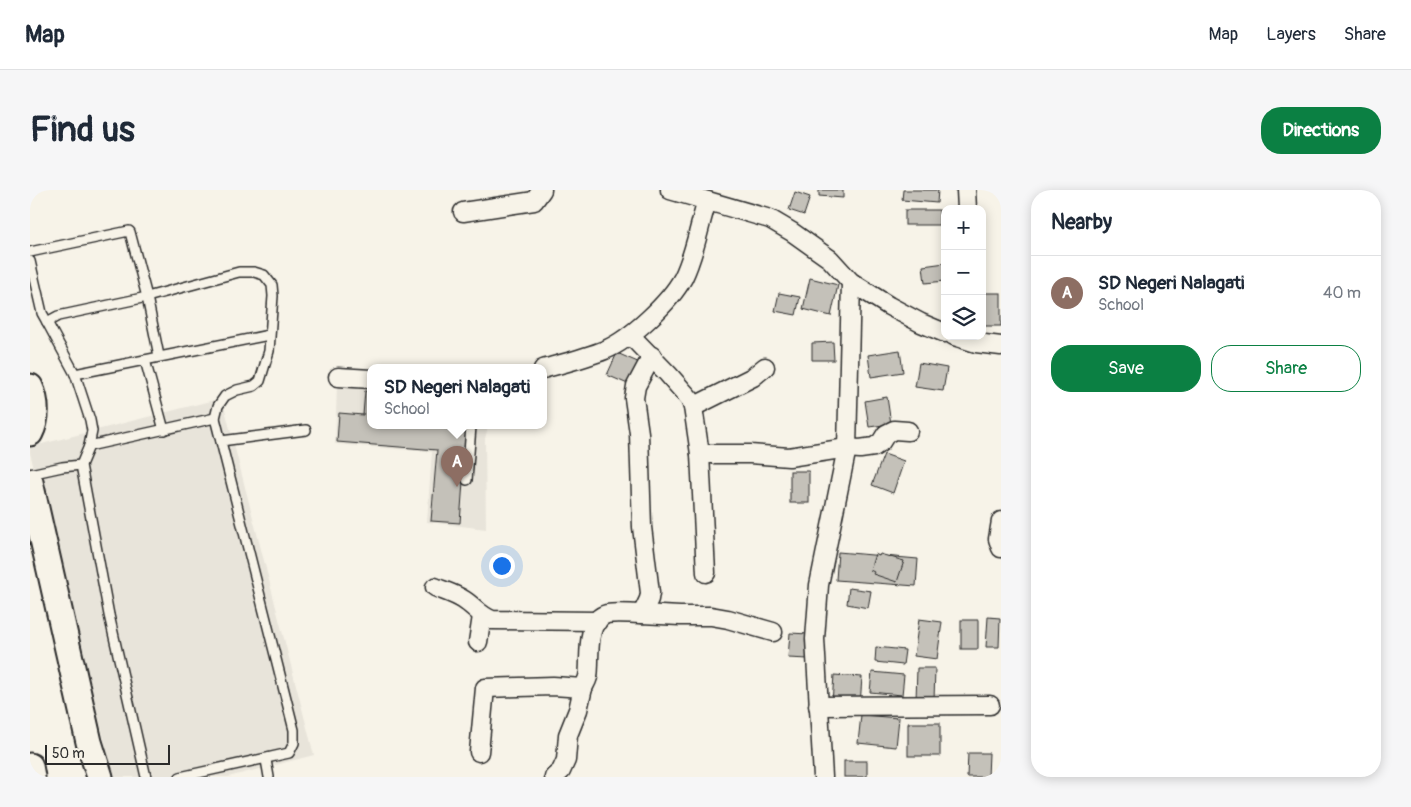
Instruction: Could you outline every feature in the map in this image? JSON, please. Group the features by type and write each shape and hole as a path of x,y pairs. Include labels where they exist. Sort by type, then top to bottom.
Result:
{"main road":[{"path":"30,387 35,400 36,410 30,433"},
{"path":"30,482 89,742 100,777"},
{"path":"30,766 32,777"}],"street":[{"path":"463,212 534,201 542,190"},
{"path":"670,190 770,219 792,232 830,260 851,282 889,306 941,331"},
{"path":"966,190 967,205"},
{"path":"547,369 607,349 630,335 669,298 683,277 707,201"},
{"path":"823,777 816,639 819,585 847,448 851,282"},
{"path":"630,335 652,356 690,399 693,407 700,454 706,573"},
{"path":"976,340 1001,346"},
{"path":"642,614 650,593 642,527 639,433 634,398 636,386 652,356"},
{"path":"693,407 753,378 765,367"},
{"path":"338,377 367,379"},
{"path":"700,454 750,454 789,457 847,448 874,447 881,442 886,434 894,430 908,431"},
{"path":"1001,521 998,539 1001,548"},
{"path":"435,587 462,598 475,607 482,616 492,620 598,621"},
{"path":"554,777 561,771 566,760 568,735 588,678 590,635 602,616 609,614 642,614 712,616 773,632"},
{"path":"478,642 482,616"},
{"path":"479,752 485,688 553,686 583,688"},
{"path":"818,706 990,705"}],"lane":[{"path":"30,252 129,231 132,234 159,356"},
{"path":"30,261 42,313 75,374 90,420 92,431 81,464 109,615 146,777"},
{"path":"48,322 58,316 147,298 239,272 254,272 264,275 272,284 269,351 260,381 254,386 237,390 225,396 218,406 216,418 294,730 294,743 289,753 266,760 180,777"},
{"path":"75,374 269,335"},
{"path":"145,360 164,430"},
{"path":"88,446 216,418"},
{"path":"467,480 471,429"},
{"path":"221,441 306,430"},
{"path":"30,474 81,464"},
{"path":"266,760 269,777"}],"shaded area":[{"path":"337,385 367,387 367,429 487,429 485,439 486,529 427,522 432,452 335,444"},
{"path":"222,398 314,755 228,777 114,777 30,447"}],"building":[{"path":"819,190 843,190 843,198 819,196"},
{"path":"903,190 938,190 937,203 902,200"},
{"path":"795,192 810,197 804,215 789,210"},
{"path":"905,210 939,210 939,225 905,225"},
{"path":"941,264 941,281 925,283 923,266"},
{"path":"810,278 838,285 831,316 803,309"},
{"path":"779,293 800,297 796,315 775,311"},
{"path":"986,293 1001,293 1001,326 986,326"},
{"path":"833,342 834,360 812,360 812,343"},
{"path":"900,350 903,372 871,377 868,355"},
{"path":"617,353 640,363 630,385 607,375"},
{"path":"919,363 947,368 943,391 915,387"},
{"path":"365,391 367,391 367,429 467,429 460,523 431,521 437,450 337,442 339,413 363,415"},
{"path":"887,397 891,424 869,427 865,401"},
{"path":"884,454 904,461 893,493 872,485"},
{"path":"790,471 809,471 809,503 790,503"},
{"path":"838,552 918,559 916,586 836,580"},
{"path":"875,554 904,561 897,582 873,574 874,572 870,570"},
{"path":"849,588 871,591 868,608 847,604"},
{"path":"988,617 1000,618 999,647 986,647"},
{"path":"919,619 942,622 937,659 914,656"},
{"path":"961,620 978,620 978,649 961,649"},
{"path":"790,633 809,634 808,659 788,658"},
{"path":"876,647 905,650 903,665 875,662"},
{"path":"917,668 935,668 934,700 916,700"},
{"path":"872,672 904,675 902,695 870,692"},
{"path":"834,675 862,677 860,705 832,703"},
{"path":"861,715 899,718 896,747 858,743"},
{"path":"908,723 940,723 940,756 908,756"},
{"path":"968,753 989,753 988,777 967,777"},
{"path":"844,761 867,761 867,777 844,777"}],"place":[{"name":"SD Negeri Nalagati","path":"457,487"}]}
